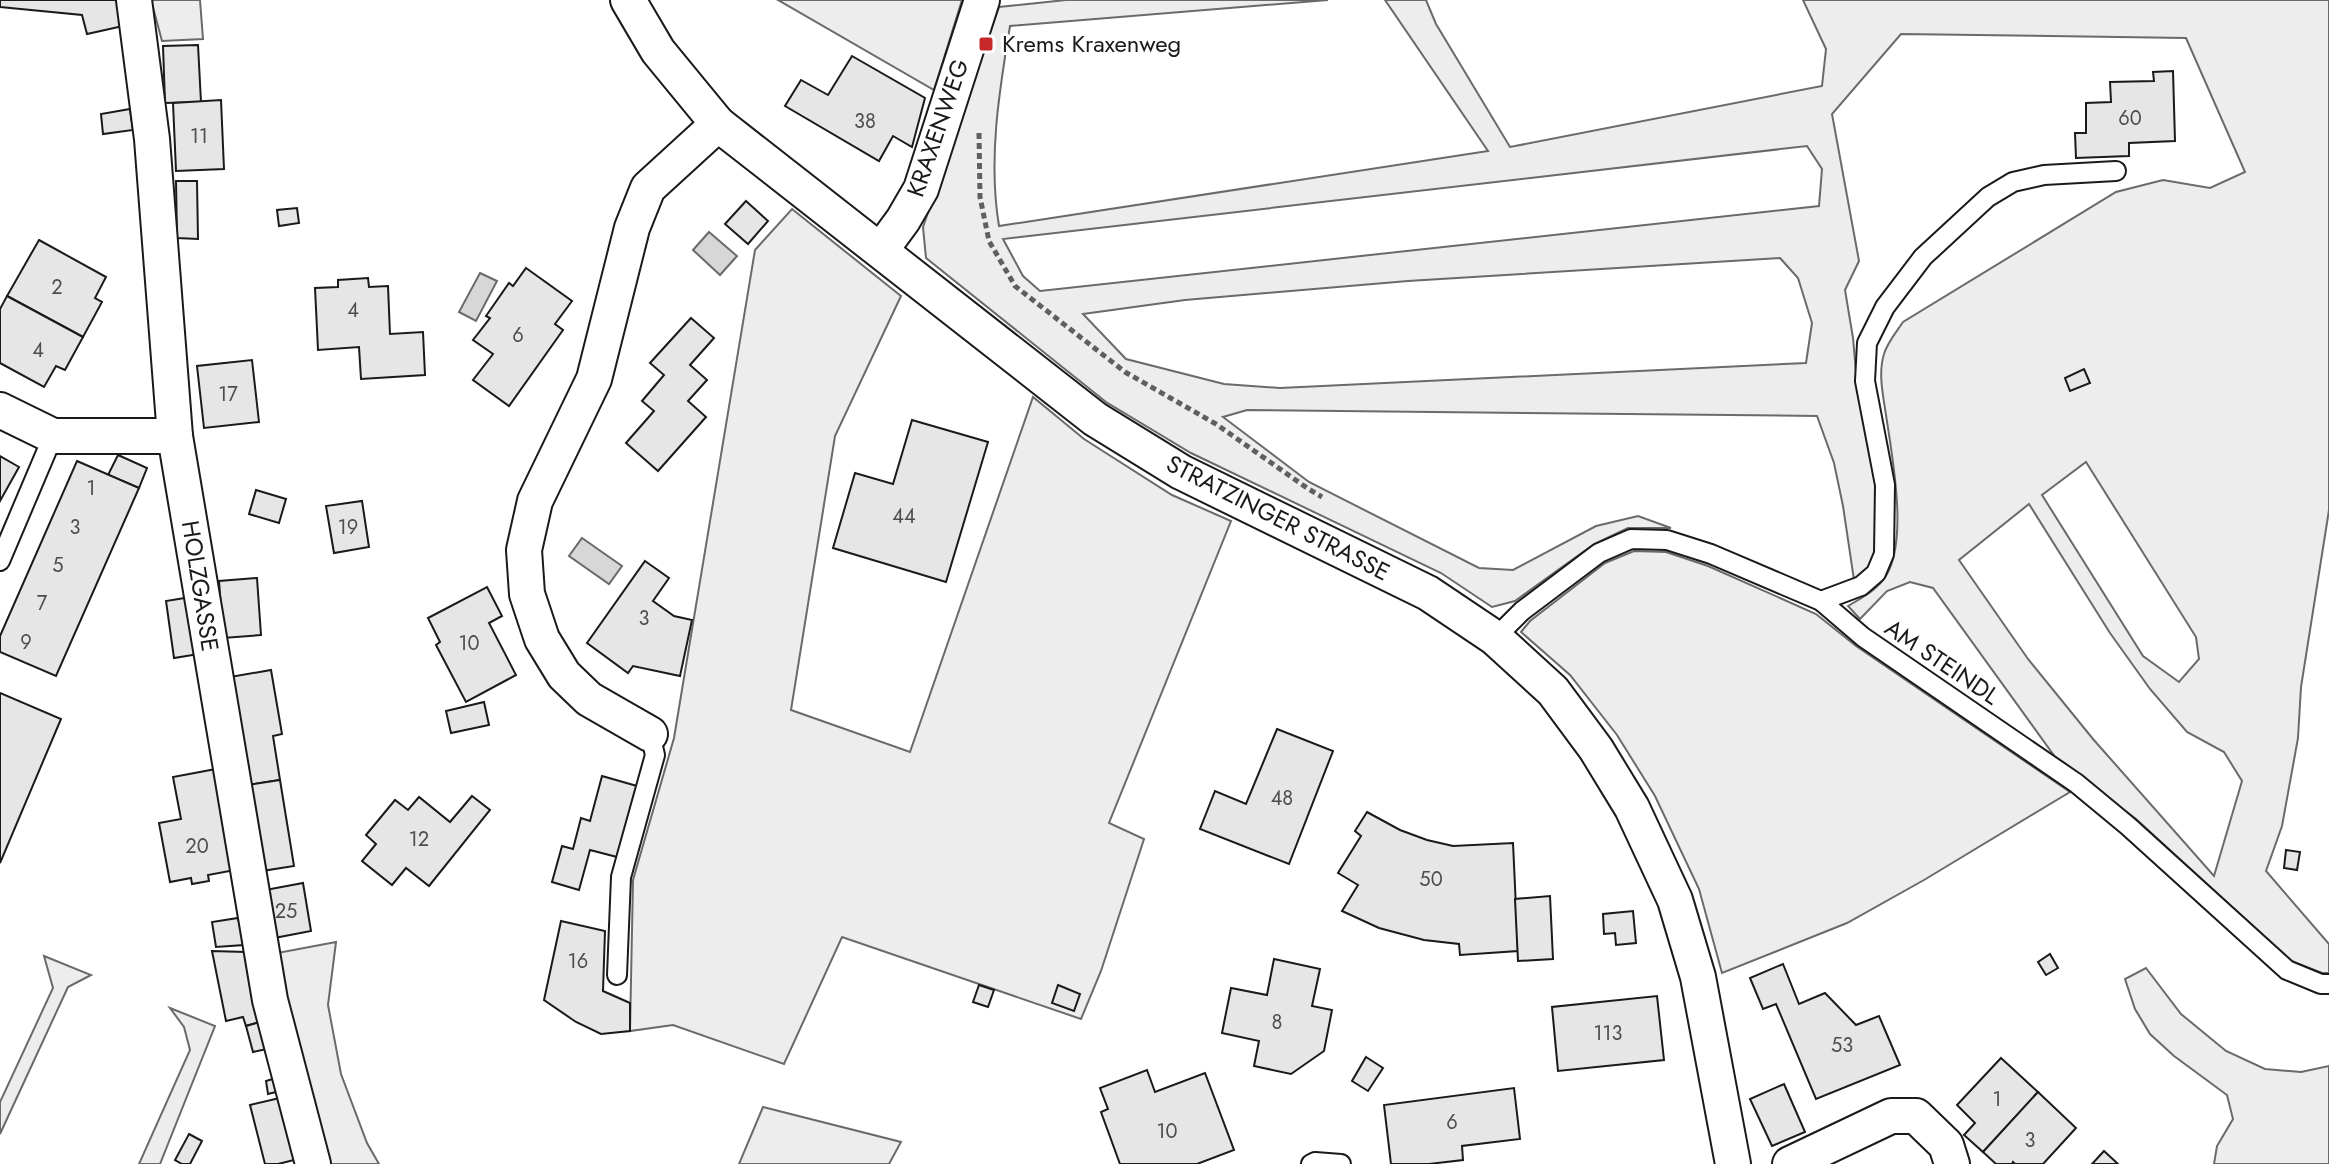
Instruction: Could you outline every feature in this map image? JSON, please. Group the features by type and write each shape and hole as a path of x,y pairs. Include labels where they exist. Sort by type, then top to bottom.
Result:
{"street":[{"name":"HOLZGASSE","path":"134,0 152,139 175,436 270,1000 313,1164"},
{"name":"STRATZINGER STRASSE","path":"628,0 658,51 718,124 1095,419 1181,472 1428,593 1495,638 1553,691 1596,749 1632,808 1675,900 1698,977 1733,1164"},
{"name":"KRAXENWEG","path":"881,250 921,189 982,0"},
{"path":"650,734 589,699 564,675 542,639 527,594 524,550 535,501 594,379 632,228 648,188 718,124"},
{"path":"0,410 53,436 175,436"},
{"path":"1790,1164 1891,1116 1916,1116 1946,1145 1952,1164"}],"lane":[{"path":"1821,601 1861,586 1876,573 1884,554 1885,485 1865,381 1867,343 1885,307 1923,257 1988,197 2013,182 2044,175 2116,171"},
{"path":"0,561 53,436"},
{"name":"AM STEINDL","path":"1495,638 1522,611 1599,553 1631,539 1667,540 1711,554 1821,601 1863,637 2076,783 2287,970 2321,984 2329,984"},
{"path":"617,975 621,877 655,755 650,734"},
{"path":"1311,1164 1341,1164"}],"path":[{"path":"979,125 980,197 989,241 1015,286 1125,372 1216,424 1332,502"}],"shaded area":[{"path":"151,0 200,0 203,39 162,41"},
{"path":"778,0 962,0 934,90"},
{"path":"1066,0 1328,0 1010,26 995,151 999,226 1488,151 1385,0 1426,0 1436,24 1510,147 1822,86 1826,49 1803,0 2329,0 2329,510 2301,687 2298,738 2282,826 2266,871 2329,944 2329,973 2291,961 2136,819 2058,761 1933,588 1910,582 1887,591 1860,619 1848,606 1883,580 1896,546 1897,500 1881,369 1885,350 1903,322 2116,192 2163,180 2210,188 2245,172 2186,38 1901,34 1832,114 1859,261 1845,290 1857,383 1876,487 1875,550 1870,568 1854,580 1834,463 1817,416 1247,410 1223,417 1309,482 1479,568 1513,570 1596,526 1638,516 1671,528 1628,528 1594,544 1515,601 1492,607 1441,573 1191,453 1106,402 926,258 923,227 999,7","holes":["1807,146 1822,169 1819,206 1040,291 1023,276 1003,239","1780,258 1798,278 1812,323 1806,363 1280,388 1224,384 1126,359 1083,314 1185,300 1408,281","2086,462 2196,637 2199,659 2179,682 2143,656 2042,495","2029,504 2110,633 2150,689 2187,732 2224,752 2242,781 2214,876 2093,739 2028,659 1959,560"]},
{"path":"792,209 901,296 835,436 791,710 910,752 1033,397 1084,439 1172,495 1231,521 1109,823 1144,839 1101,971 1081,1019 842,937 784,1064 673,1025 630,1031 633,880 674,738 755,250"},
{"path":"709,232 737,256 720,275 693,250"},
{"path":"480,273 497,281 476,321 459,312"},
{"path":"582,538 622,566 609,584 569,556"},
{"path":"1634,551 1666,552 1708,566 1816,614 1856,646 2070,792 1847,923 1722,973 1699,889 1655,796 1617,735 1570,675 1521,632 1530,621 1605,563"},
{"path":"336,942 328,1005 341,1074 367,1143 379,1164 329,1164 272,954"},
{"path":"44,956 91,975 68,987 0,1134 0,1102 53,988"},
{"path":"2146,968 2181,1014 2226,1051 2265,1069 2301,1072 2329,1066 2329,1164 2214,1164 2217,1146 2233,1119 2227,1095 2150,1034 2135,1009 2125,979"},
{"path":"170,1008 215,1026 160,1164 139,1164 190,1050 184,1027"},
{"path":"763,1107 901,1142 889,1164 739,1164"}],"building":[{"path":"0,0 117,0 123,26 87,34 82,15 0,7"},
{"path":"198,45 201,102 165,103 163,46"},
{"path":"852,56 925,98 912,147 893,136 879,161 785,106 801,80 828,95"},
{"path":"2173,71 2175,141 2129,143 2129,156 2076,158 2075,133 2086,133 2086,103 2111,102 2110,82 2154,81 2153,72"},
{"path":"221,100 224,169 176,171 173,103"},
{"path":"130,109 133,130 103,134 101,114"},
{"path":"176,181 197,181 198,239 177,238"},
{"path":"746,201 768,221 748,244 725,224"},
{"path":"297,208 299,223 279,226 277,210"},
{"path":"39,240 106,277 95,298 102,302 83,337 7,296"},
{"path":"526,268 572,301 555,324 563,330 509,406 473,380 493,354 473,340 490,318 486,316 509,283 513,286"},
{"path":"368,278 369,287 388,286 390,334 423,332 425,375 361,379 359,347 318,350 315,288 338,287 338,280"},
{"path":"7,296 83,337 65,370 56,366 44,387 0,363 0,309"},
{"path":"691,318 714,338 690,365 707,380 688,401 706,417 658,471 626,443 654,411 642,401 664,375 650,363"},
{"path":"252,360 259,422 204,428 197,366"},
{"path":"2084,369 2090,383 2070,391 2065,378"},
{"path":"912,420 988,442 946,582 833,548 855,473 893,484"},
{"path":"118,455 147,468 139,488 108,475"},
{"path":"0,456 19,467 0,501"},
{"path":"77,461 139,488 56,676 0,652 0,636"},
{"path":"256,490 286,499 279,523 249,514"},
{"path":"362,501 369,547 334,553 326,506"},
{"path":"645,561 669,578 653,601 674,616 692,620 680,676 633,666 628,673 587,643"},
{"path":"257,578 261,635 223,638 219,581"},
{"path":"487,587 502,616 489,623 516,675 466,702 436,645 440,642 428,618"},
{"path":"191,597 199,654 174,658 166,601"},
{"path":"271,670 282,734 273,736 280,780 248,785 230,677"},
{"path":"0,693 61,719 0,863"},
{"path":"484,702 489,725 451,733 446,711"},
{"path":"1277,729 1333,751 1289,864 1200,829 1215,791 1246,804"},
{"path":"216,769 235,870 208,875 209,881 192,884 191,878 170,882 159,823 181,819 173,777"},
{"path":"602,776 637,786 617,857 590,850 579,890 552,882 562,846 573,849 581,818 590,821"},
{"path":"280,780 294,866 262,871 248,785"},
{"path":"472,796 490,810 429,886 406,868 392,885 362,861 376,844 366,835 395,800 408,810 419,797 450,822"},
{"path":"1367,812 1400,830 1453,846 1513,843 1518,951 1460,955 1459,944 1424,940 1379,928 1342,911 1358,885 1338,873 1361,836 1355,831"},
{"path":"2286,850 2300,852 2297,870 2284,868"},
{"path":"303,883 311,931 269,939 260,891"},
{"path":"1550,896 1553,959 1518,961 1515,899"},
{"path":"1633,911 1636,943 1616,945 1615,933 1604,934 1603,914"},
{"path":"238,918 244,945 216,947 212,922"},
{"path":"561,921 605,931 603,991 630,1003 630,1031 601,1034 576,1022 544,1000"},
{"path":"212,951 246,952 260,1022 246,1026 243,1017 226,1021"},
{"path":"2050,954 2058,968 2046,975 2038,962"},
{"path":"1274,959 1320,969 1312,1006 1332,1010 1324,1051 1291,1074 1254,1066 1259,1041 1222,1033 1231,988 1267,995"},
{"path":"1783,964 1799,1004 1825,993 1856,1025 1879,1016 1900,1065 1816,1099 1776,1004 1763,1009 1750,978"},
{"path":"979,985 994,990 988,1007 973,1002"},
{"path":"1058,985 1080,994 1074,1011 1052,1003"},
{"path":"1657,996 1664,1060 1558,1071 1552,1007"},
{"path":"260,1022 267,1049 253,1052 246,1026"},
{"path":"1366,1057 1383,1068 1368,1091 1352,1081"},
{"path":"2001,1058 2038,1092 1983,1152 1964,1135 1975,1123 1957,1105"},
{"path":"1147,1070 1155,1092 1205,1073 1234,1150 1197,1164 1120,1164 1101,1112 1108,1109 1100,1088"},
{"path":"276,1078 280,1091 268,1094 266,1081"},
{"path":"1784,1084 1805,1132 1772,1146 1750,1099"},
{"path":"1514,1088 1520,1139 1462,1146 1463,1160 1391,1164 1384,1105"},
{"path":"2038,1092 2076,1128 2043,1164 1996,1164 1983,1152"},
{"path":"284,1097 298,1159 265,1164 250,1105"},
{"path":"189,1134 202,1141 190,1164 182,1164 175,1160"},
{"path":"2104,1151 2118,1164 2092,1164"}],"place":[{"name":"Krems Kraxenweg","path":"986,44"}]}
